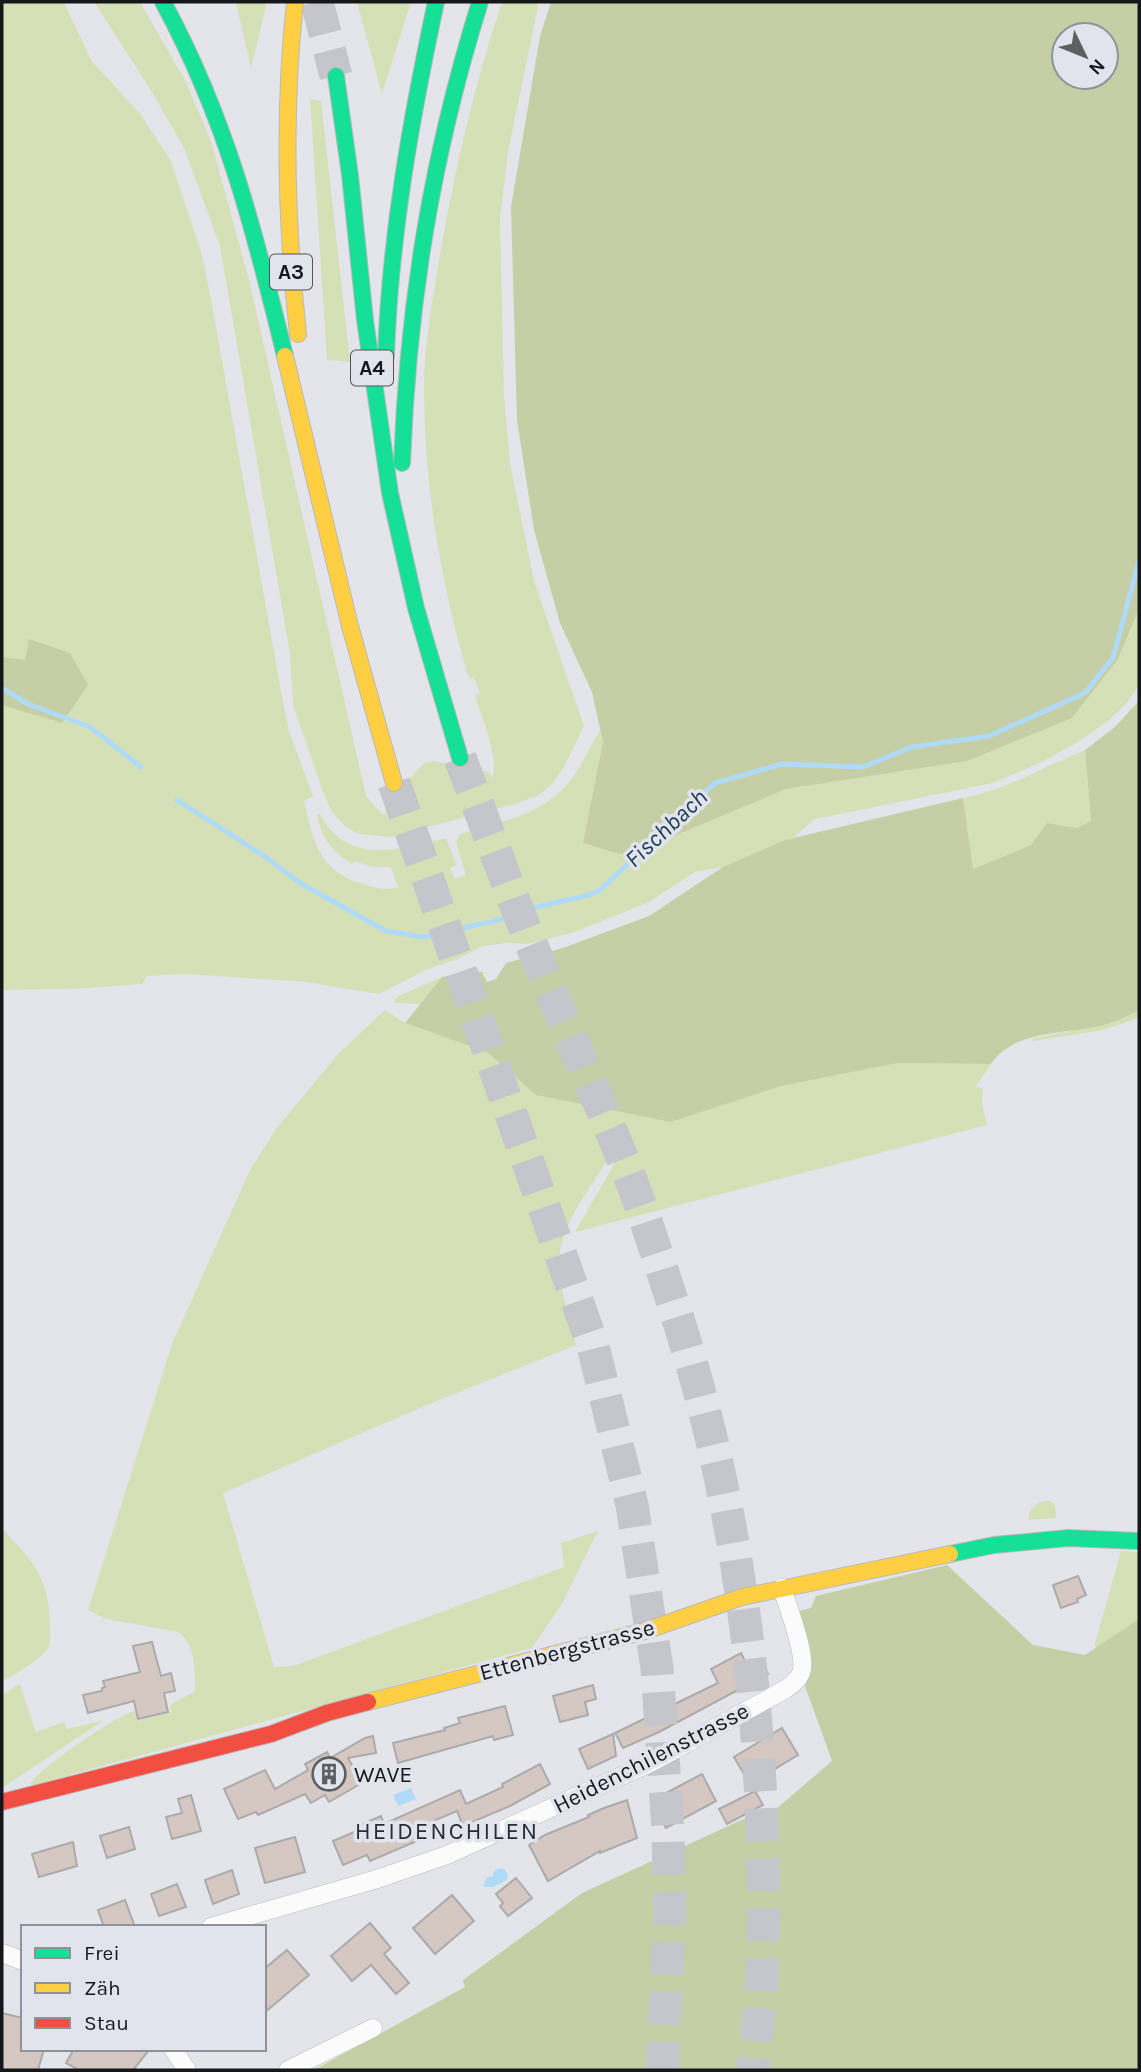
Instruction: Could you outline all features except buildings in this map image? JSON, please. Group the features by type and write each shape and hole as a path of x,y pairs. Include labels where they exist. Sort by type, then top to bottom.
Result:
{"main road":[{"name":"A3","path":"163,2 202,75 243,190 367,692 394,783"},
{"name":"A3","path":"295,2 288,55 285,133 289,238 303,377 330,541"},
{"path":"436,2 406,153 393,258 386,341 385,458 400,536 432,671 460,758"},
{"path":"400,536 403,400 416,286 431,190 448,115 480,2"},
{"name":"A4","path":"336,76 348,143 360,278 385,458"},
{"name":"Ettenbergstrasse","path":"2,1802 271,1734 327,1713 645,1631 742,1597 994,1545 1068,1538 1139,1541"}],"street":[{"name":"Heidenchilenstrasse","path":"218,1925 377,1879 447,1855 650,1763 786,1689 795,1683 803,1671 802,1657 782,1588"},
{"path":"2,1953 21,1960"},
{"path":"288,2070 373,2028"},
{"path":"174,2051 187,2070"}],"green space":[{"path":"2,2 64,2 91,60 141,115 171,161 201,251 211,299 283,702 289,731 313,796 304,801 321,854 338,872 374,887 398,887 391,867 374,867 354,861 352,864 339,855 324,837 317,814 320,814 332,831 345,842 360,848 393,849 446,838 457,865 450,868 455,879 466,875 456,842 460,834 520,816 547,802 570,781 600,730 627,856 786,789 967,761 1118,659 1139,609 1139,685 1126,704 1108,721 1078,742 1044,761 993,783 815,819 794,837 723,867 695,872 649,902 575,932 527,944 483,946 428,969 379,994 306,982 186,974 147,976 142,984 75,989 2,990"},
{"path":"94,2 140,2 185,80 211,141 249,280 366,796 383,815 386,814 385,806 423,764 433,761 489,772 492,778 494,770 489,737 475,695 480,693 474,678 469,679 459,645 437,540 425,433 425,362 428,328 451,195 474,98 502,2 539,2 508,152 500,219 504,395 510,463 534,581 584,726 564,767 553,783 539,795 515,804 391,837 359,834 345,826 332,812 293,705 290,654 220,246 184,148 152,92"},
{"path":"236,2 267,2 251,68"},
{"path":"357,2 411,2 382,94"},
{"path":"551,2 1139,2 1139,609 1118,659 1072,718 967,761 786,789 627,856 583,843 603,742 592,692 560,623 534,530 517,420 511,207 540,36"},
{"path":"310,99 321,101 350,362 327,360"},
{"path":"29,639 70,653 88,685 62,723 2,705 2,657 25,660"},
{"path":"1139,701 1139,1010 1114,1022 1047,1034 1015,1043 991,1064 898,1063 781,1086 671,1122 536,1095 487,1052 405,1023 442,977 473,971 482,972 487,982 496,979 506,963 563,948 649,916 723,867 785,840 963,798 973,869 1031,845 1047,823 1076,828 1091,821 1085,750 1115,727"},
{"path":"1085,750 1091,821 1076,828 1047,823 1031,845 973,869 963,798 1010,783"},
{"path":"442,977 420,1004 395,1003 394,1000 399,996"},
{"path":"385,1010 405,1023 487,1052 536,1095 671,1122 781,1086 898,1063 991,1064 975,1087 983,1088 982,1103 987,1125 575,1232 617,1159 611,1155 571,1218 561,1247 561,1282 576,1345 427,1405 223,1493 274,1667 293,1666 564,1567 561,1543 598,1531 563,1602 532,1648 30,1784 62,1755 112,1722 135,1711 138,1721 171,1712 170,1705 195,1691 191,1651 184,1637 178,1632 106,1619 88,1610 172,1344 250,1170 276,1129 338,1054"},
{"path":"1139,1010 1139,1018 1103,1030 1033,1041 1033,1038 1113,1023"},
{"path":"1050,1501 1055,1505 1056,1518 1028,1520 1034,1505"},
{"path":"2,1528 31,1561 43,1582 49,1609 50,1643 41,1656 2,1682"},
{"path":"1121,1551 1139,1552 1139,1619 1096,1648 1095,1644"},
{"path":"947,1565 1033,1645 1085,1655 1139,1619 1139,2070 314,2070 465,1987 463,1980 582,1893 748,1817 754,1828 832,1761 805,1686 810,1663 799,1611 811,1608 816,1596"},
{"path":"20,1684 36,1732 64,1722 67,1729 104,1720 2,1788 2,1695"}],"water":[{"path":"411,1788 416,1799 398,1806 393,1795"},
{"path":"500,1868 508,1875 507,1880 493,1887 485,1887 483,1885 487,1877 493,1876 494,1871"}],"waterway":[{"name":"Fischbach","path":"177,800 264,856 300,883 386,931 423,937 512,917 537,907 600,890 715,783 782,764 863,767 912,747 989,736 1085,693 1113,658 1139,561"},
{"name":"Fischbach","path":"2,688 28,704 90,727 141,767"}],"tunnel":[{"path":"317,2 336,76"},
{"path":"460,758 537,959 637,1196 676,1313 718,1469 746,1630 761,1792 763,1954 753,2070"},
{"path":"394,783 593,1346 632,1505 657,1668 668,1830 670,1909 662,2070"}],"traffic: fast":[{"path":"163,2 185,45 221,131 262,263 285,356"},
{"path":"386,356 392,267 403,178 436,2"},
{"path":"402,463 410,345 425,230 448,116 480,2"},
{"path":"336,76 350,175 365,320 390,493 416,608 460,758"},
{"path":"950,1554 994,1545 1068,1538 1139,1541"}],"traffic: slow":[{"path":"295,2 289,85 288,168 298,334"},
{"path":"285,356 350,626 394,783"},
{"path":"368,1702 645,1631 742,1597 950,1554"}],"traffic: jam":[{"path":"2,1802 271,1734 327,1713 368,1702"}],"place":[{"name":"WAVE","path":"329,1774"}],"district":[{"name":"HEIDENCHILEN","path":"447,1831"}]}
